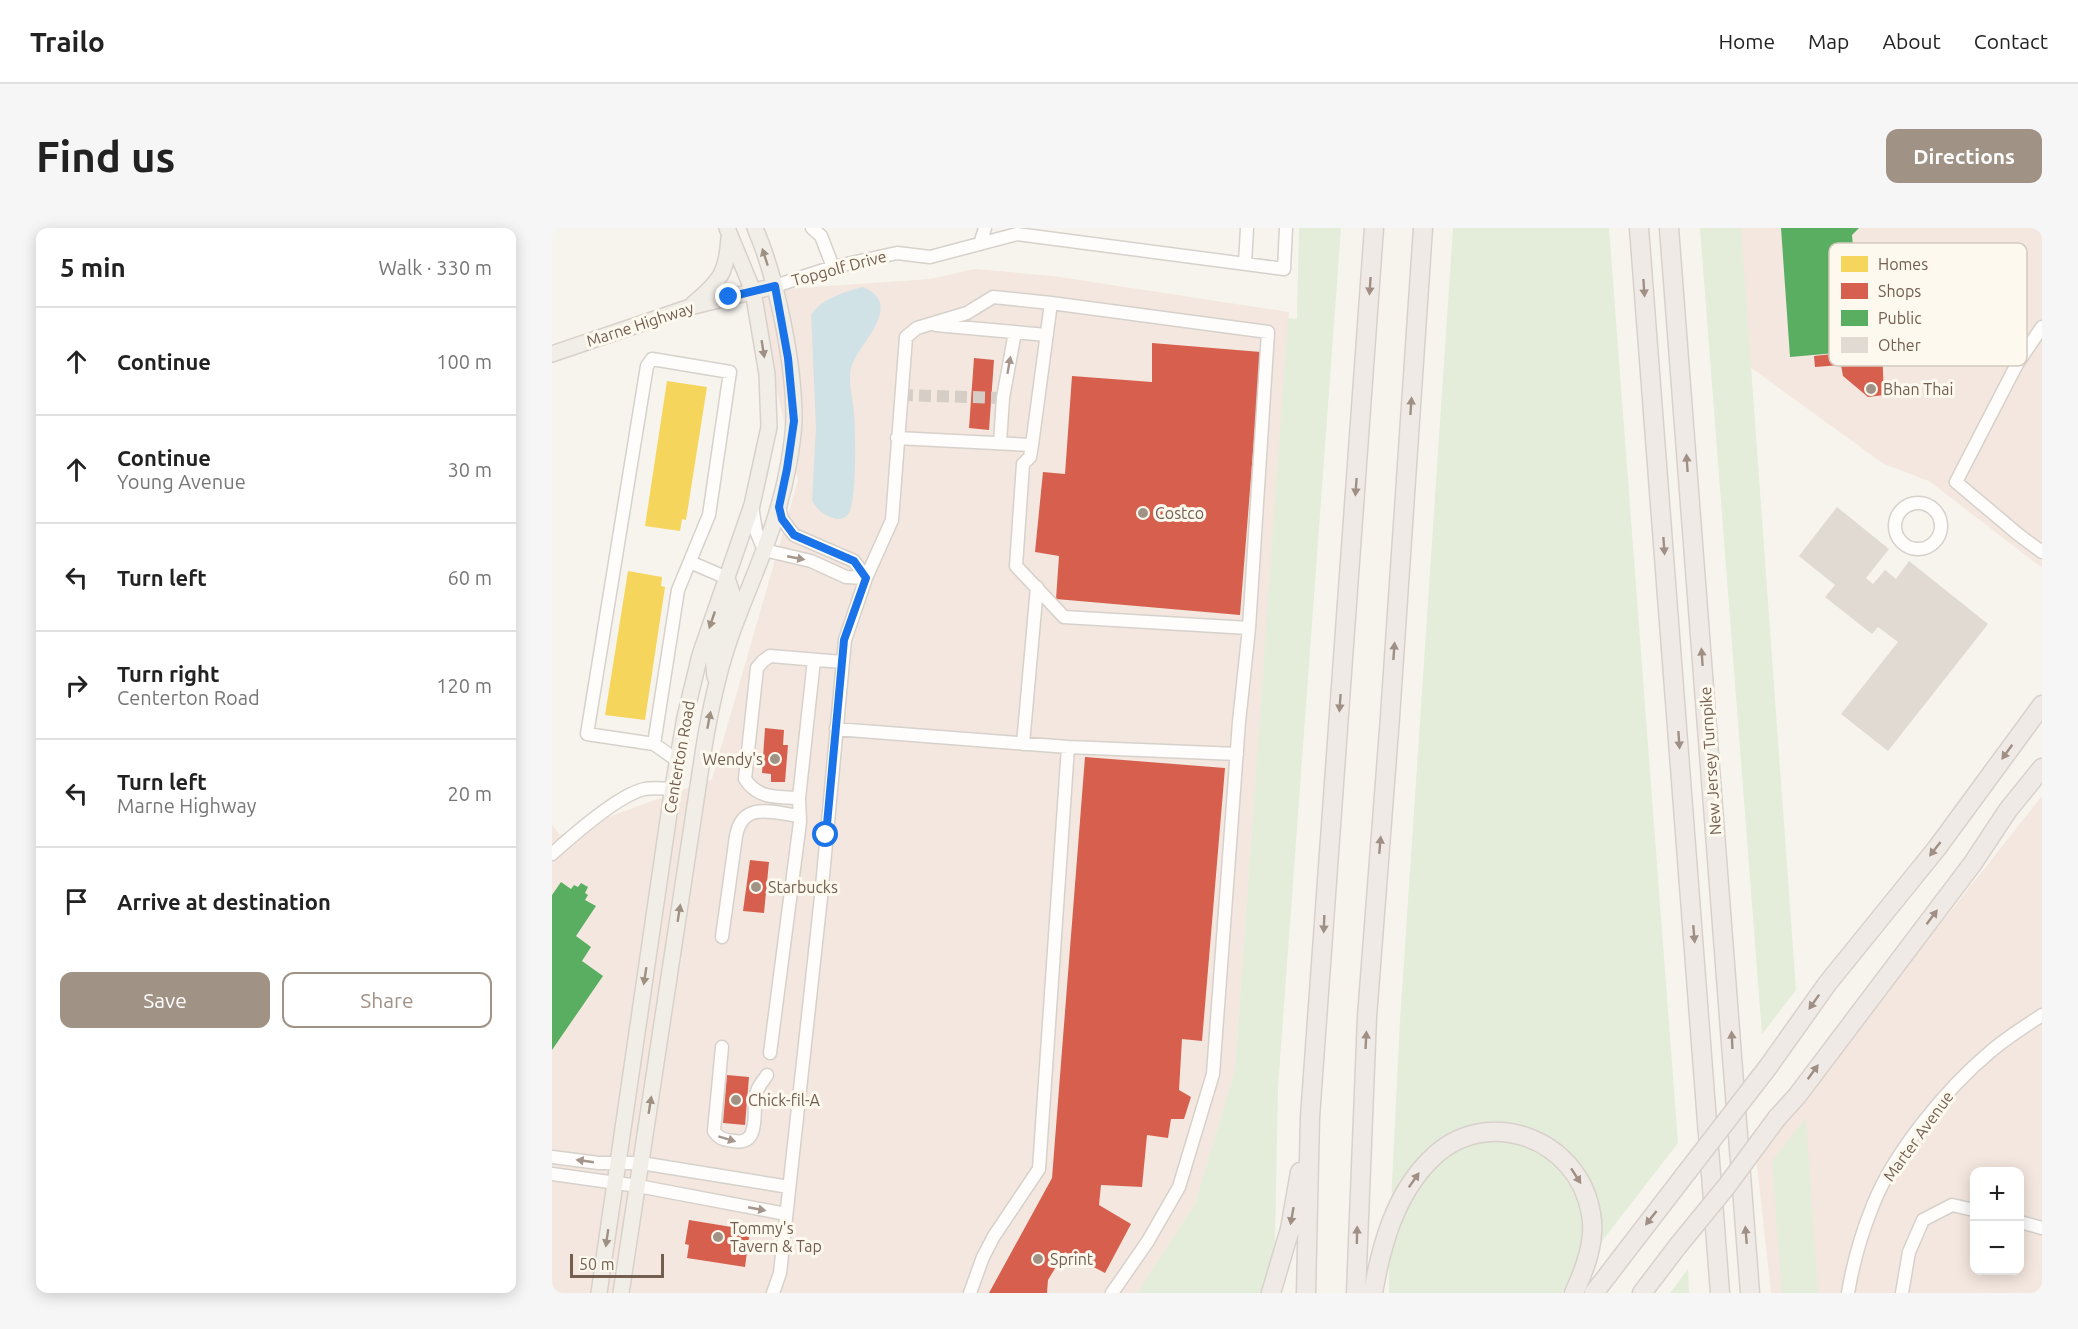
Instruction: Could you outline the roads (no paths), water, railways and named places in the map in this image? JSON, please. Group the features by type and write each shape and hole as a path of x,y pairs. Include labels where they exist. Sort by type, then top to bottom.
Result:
{"highway":[{"path":"1306,1293 1310,1117 1374,228"},
{"path":"1356,1293 1367,1017 1423,228"},
{"name":"New Jersey Turnpike","path":"1640,228 1720,1293"},
{"name":"New Jersey Turnpike","path":"1669,228 1750,1293"},
{"path":"1594,1293 1768,1067 1827,984 1936,848 2042,705"},
{"path":"1642,1293 1777,1118 1797,1096 1973,863 2008,810 2042,768"},
{"path":"1271,1293 1290,1229 1310,1117"},
{"path":"1373,1293 1387,1232 1413,1181 1430,1159 1452,1144 1475,1134 1498,1131 1521,1134 1542,1143 1561,1156 1576,1173 1587,1193 1592,1216 1592,1239 1587,1262 1574,1293"}],"main road":[{"path":"755,228 775,286"},
{"path":"690,307 722,276 728,254 728,231"},
{"name":"Centerton Road","path":"599,1293 678,761 700,655 752,505 769,427 767,374 753,291 728,231"},
{"name":"Marne Highway","path":"552,354 690,307 775,286"},
{"name":"Centerton Road","path":"621,1293 704,747 716,683 779,507 787,469 794,421 788,358 775,286"},
{"path":"716,683 713,656 734,596 727,578"}],"street":[{"path":"980,244 985,228"},
{"path":"1245,264 1247,228"},
{"name":"Topgolf Drive","path":"775,286 832,267 897,253 930,257 1017,234 1043,233 1284,269 1286,228"},
{"path":"820,231 832,267"},
{"path":"773,1293 780,1273 844,640 866,578 892,520 906,337 917,328 968,313 993,297 1268,332 1249,628 1237,754 1213,1074 1179,1187 1148,1242 1112,1293"},
{"path":"1051,303 1032,445 1029,457 1023,464 1016,566 1064,617 1249,628"},
{"path":"928,324 1047,335"},
{"path":"2027,349 2042,327"},
{"path":"1000,443 1003,398 1015,332"},
{"path":"654,744 678,590 709,515 730,372 652,359 647,366 587,734 654,744 678,761"},
{"path":"2016,366 1956,482 2042,552"},
{"path":"897,438 1032,445"},
{"path":"752,505 756,531 764,550 811,561 846,578 866,578"},
{"path":"779,507 782,519 794,535 854,561 866,578"},
{"path":"690,562 727,578"},
{"path":"1023,744 1037,588"},
{"path":"799,798 763,795 752,789 745,778 758,669 763,661 771,656 842,662"},
{"path":"770,1053 800,816 799,798 814,660"},
{"path":"836,729 1068,747 1237,754"},
{"path":"970,1293 983,1257 994,1236 1039,1169 1068,747"},
{"path":"552,854 580,830 631,794 645,789 673,789"},
{"path":"722,937 736,836 743,818 756,811 800,816"},
{"name":"Marter Avenue","path":"1848,1293 1873,1204 1898,1159 1937,1106 1974,1066 2009,1037 2042,1015"},
{"path":"722,1047 714,1131 721,1139 739,1142 748,1140 753,1133 757,1090 767,1075"},
{"path":"552,1156 599,1163 641,1163 789,1187"},
{"path":"552,1174 615,1182 786,1214"},
{"path":"1902,1293 1909,1252 1923,1220 1952,1205 1970,1209"},
{"path":"2024,1223 2042,1228"}],"tunnel":[{"path":"901,395 1003,398"}],"place":[{"name":"Bhan Thai","path":"1871,389"},
{"name":"Costco","path":"1143,513"},
{"name":"Wendy's","path":"775,759"},
{"name":"Starbucks","path":"756,887"},
{"name":"Chick-fil-A","path":"736,1100"},
{"name":"Tommy's Tavern & Tap","path":"718,1237"},
{"name":"Sprint","path":"1038,1259"}]}
